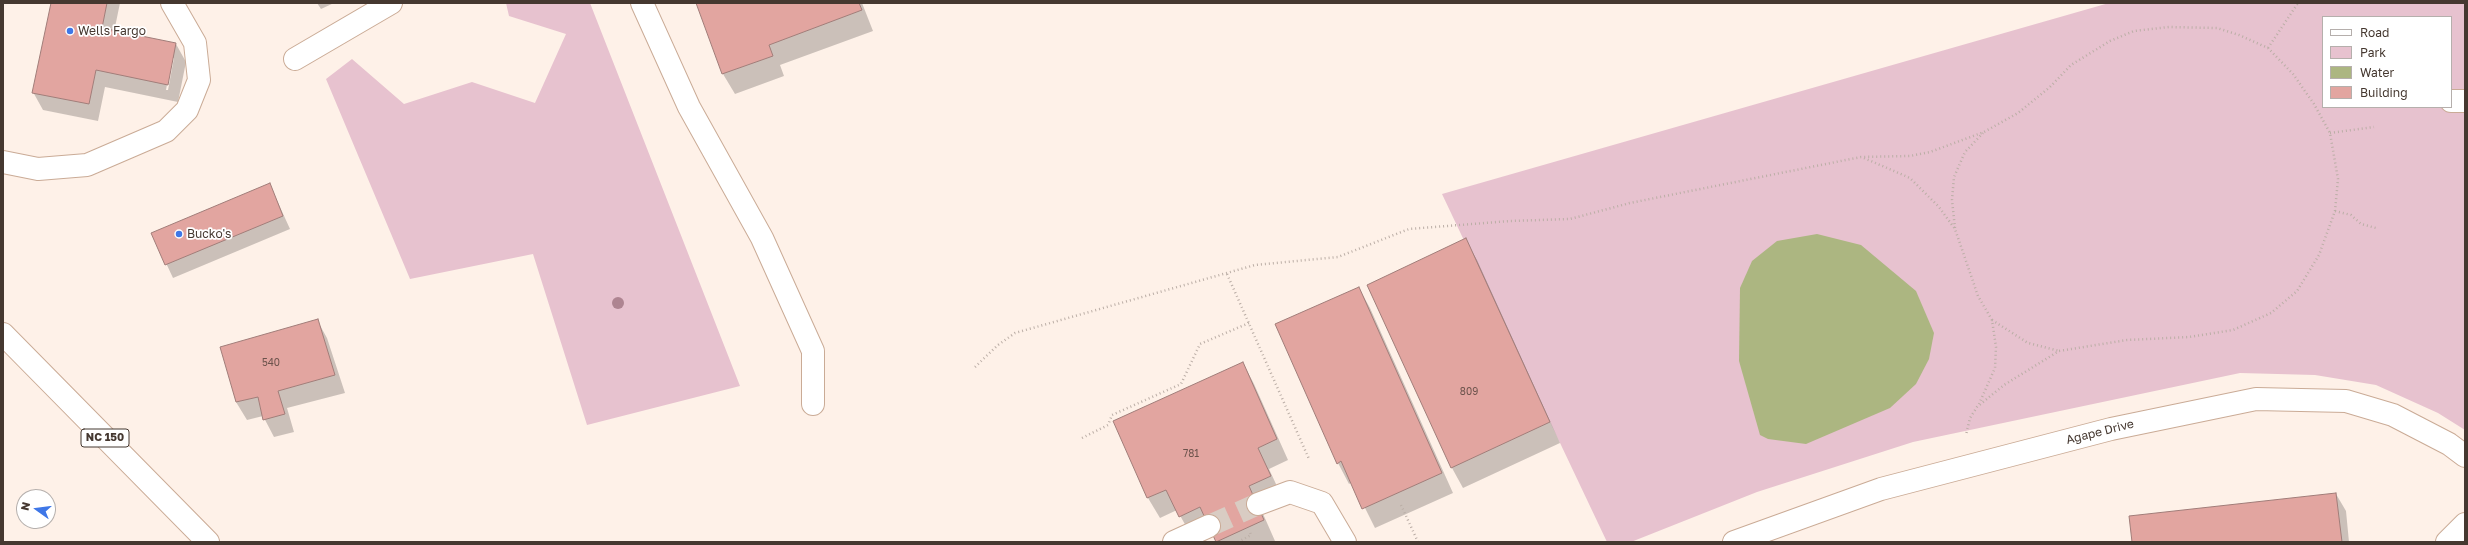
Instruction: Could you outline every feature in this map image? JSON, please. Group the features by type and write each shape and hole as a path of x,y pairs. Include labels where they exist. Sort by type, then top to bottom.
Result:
{"street":[{"path":"3,162 38,169 87,165 166,131 187,110 198,80 195,43 172,3"},
{"path":"295,59 391,3"},
{"path":"642,3 689,108 762,238 813,351 813,404"},
{"path":"2452,101 2465,101"},
{"name":"NC 150","path":"3,334 208,542"},
{"name":"Agape Drive","path":"1734,542 1882,489 2110,429 2256,399 2346,401 2393,415 2449,444 2465,456"},
{"path":"1258,504 1290,492 1322,503 1345,542"},
{"path":"2447,542 2465,524"},
{"path":"1174,542 1209,526"}],"path":[{"path":"2268,48 2298,3"},
{"path":"975,367 998,345 1015,333 1255,265 1338,257 1409,229 1510,221 1570,219 1630,203 1861,157 1910,156 1930,152 1984,132 2018,113 2050,88 2071,65 2110,41 2134,31 2169,27 2218,28 2240,34 2268,48 2297,80 2330,133 2338,179 2335,211 2319,255 2297,291 2271,313 2233,330 2189,337 2127,340 2059,351 2004,385 1977,407"},
{"path":"2330,133 2374,127"},
{"path":"1966,435 1970,418 1977,407 1995,368 1996,347 1992,320 1978,296 1955,229 1952,200 1954,177 1965,152 1984,132"},
{"path":"1861,157 1884,165 1910,178 1939,207 1955,229"},
{"path":"2335,211 2351,215 2361,224 2376,228"},
{"path":"1227,274 1309,459"},
{"path":"1992,320 2028,342 2059,351"},
{"path":"1082,438 1108,425 1112,415 1181,384 1200,344 1249,323"},
{"path":"1401,505 1418,542"},
{"path":"1238,542 1251,535 1249,530"}],"green space":[{"path":"506,3 590,3 740,386 587,425 533,254 410,279 326,79 352,59 404,104 472,82 535,103 566,34 509,16"},
{"path":"2109,3 2465,3 2465,430 2438,413 2376,385 2315,375 2240,373 1913,442 1757,492 1631,542 1607,542 1442,194"}],"water":[{"path":"1817,234 1861,245 1916,291 1934,333 1929,359 1916,384 1890,408 1806,444 1768,439 1760,435 1739,361 1740,288 1752,261 1777,241"}],"building":[{"path":"51,3 107,3 102,28 176,43 168,85 96,70 89,104 32,93"},
{"path":"696,3 859,3 862,10 769,45 773,56 722,74"},
{"path":"270,183 283,216 165,265 151,233"},
{"path":"1466,238 1550,422 1451,468 1367,285"},
{"path":"1359,287 1442,473 1362,509 1341,461 1337,464 1275,324"},
{"path":"318,319 335,375 278,391 285,414 263,420 258,397 236,402 220,347"},
{"path":"1243,362 1277,439 1258,448 1271,476 1249,486 1264,520 1216,542 1200,507 1179,517 1166,490 1147,498 1113,421"},
{"path":"2336,493 2342,542 2132,542 2129,516"}],"tunnel":[{"path":"1209,526 1258,504"}],"place":[{"name":"Wells Fargo","path":"70,31"},
{"name":"Bucko's","path":"179,234"}]}
